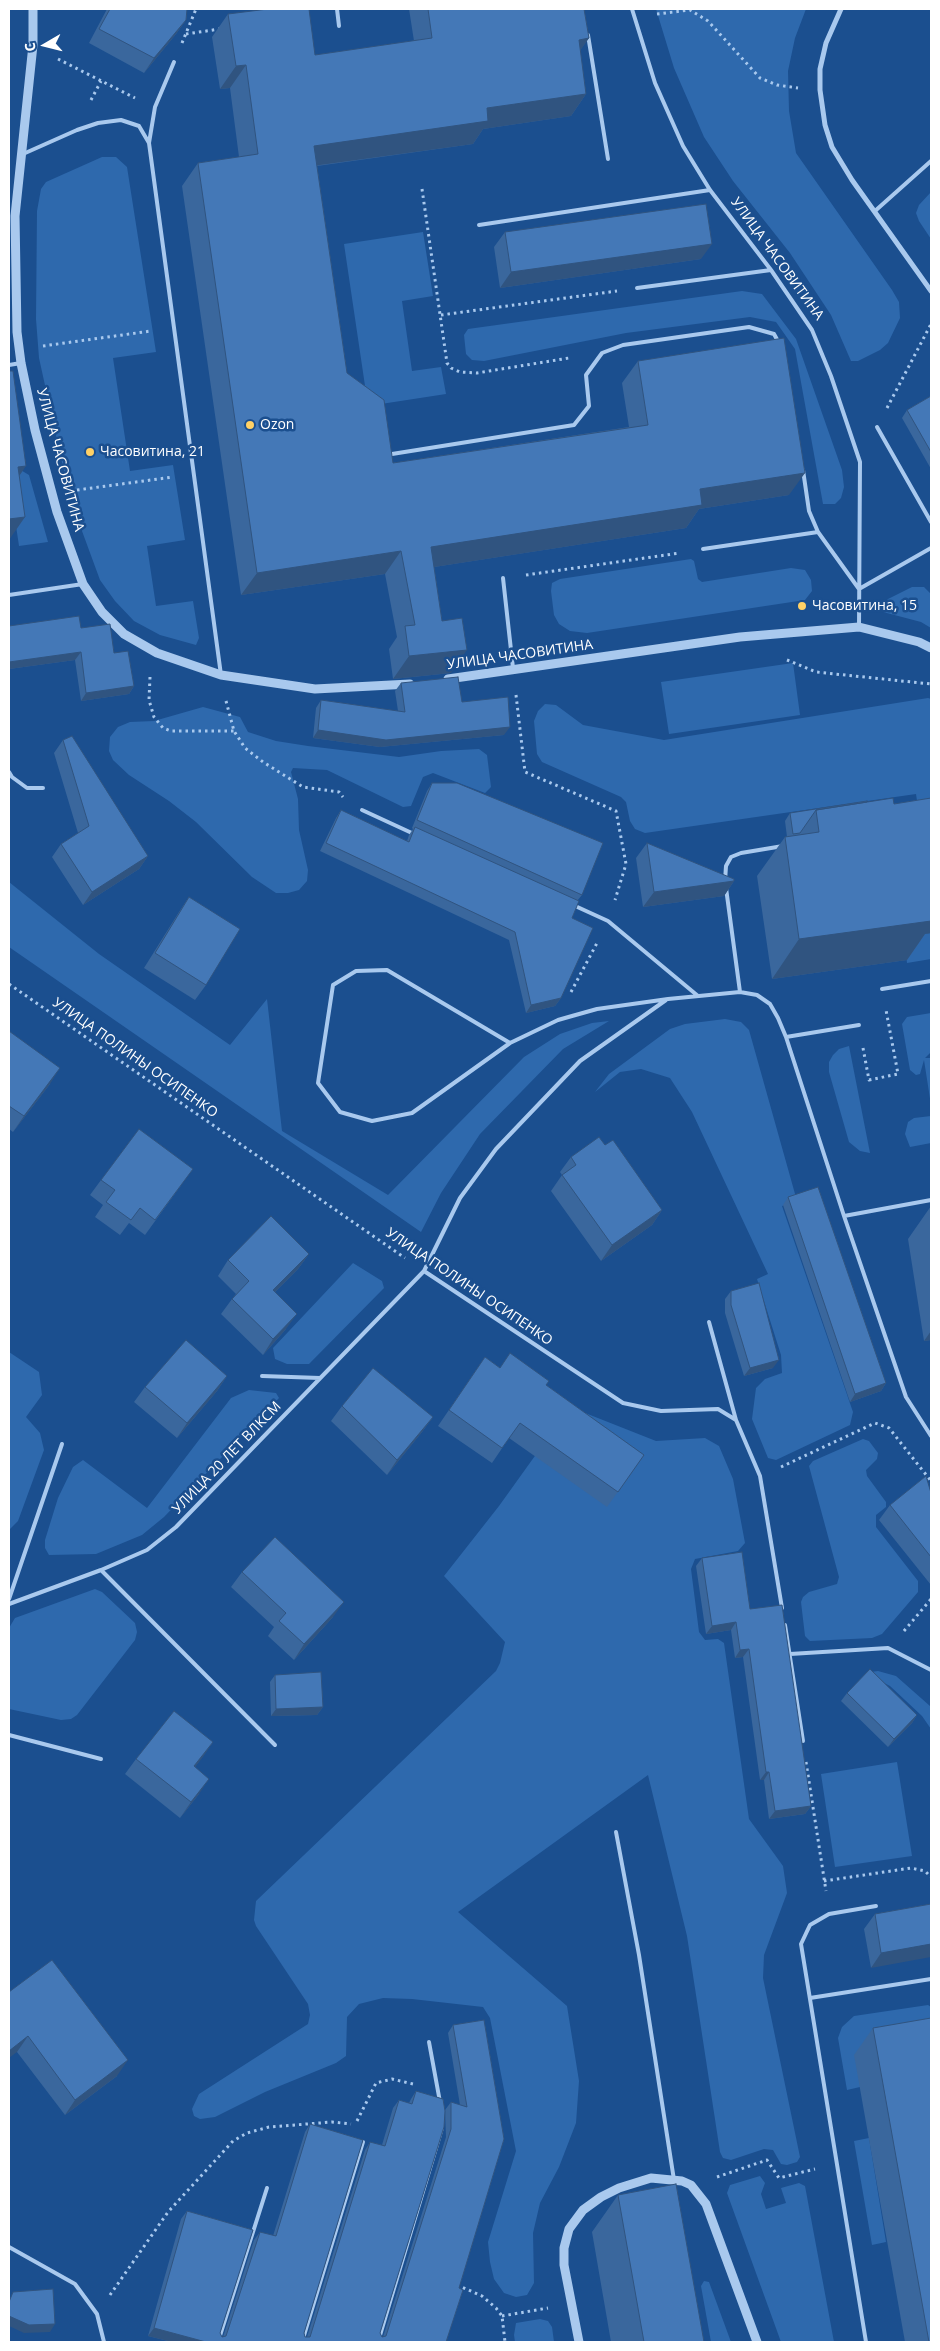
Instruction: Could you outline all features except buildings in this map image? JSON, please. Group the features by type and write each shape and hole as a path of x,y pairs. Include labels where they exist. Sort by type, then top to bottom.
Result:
{"street":[{"name":"УЛИЦА ЧАСОВИТИНА","path":"33,9 34,46 16,216 17,332 21,363 35,430 52,494 83,584 102,612 124,634 157,652 221,675 315,689 416,684"},
{"path":"840,9 826,43 820,68 820,90 825,125 832,147 852,180 931,290"},
{"name":"УЛИЦА ЧАСОВИТИНА","path":"436,681 740,637 859,628 919,642 931,648"},
{"path":"579,2342 564,2265 564,2248 569,2229 583,2210 601,2197 619,2188 651,2178 673,2179 691,2185 706,2204 757,2342"}],"lane":[{"path":"337,9 339,26"},
{"name":"УЛИЦА ЧАСОВИТИНА","path":"632,9 655,83 683,146 710,190 771,270 812,330 831,376 860,462 859,628"},
{"path":"587,28 608,159"},
{"path":"174,62 155,107 149,143 221,675"},
{"path":"21,156 77,130 98,123 121,120 139,126 149,143"},
{"path":"875,211 931,161"},
{"path":"479,225 710,190"},
{"path":"637,288 771,270"},
{"path":"392,454 574,425 589,406 586,375 602,353 623,346 749,327 774,334 782,348"},
{"path":"9,365 21,363"},
{"path":"877,427 931,522"},
{"path":"802,462 809,511 818,532 859,589 931,548"},
{"path":"703,549 818,532"},
{"path":"503,578 513,669"},
{"path":"9,595 83,584"},
{"path":"9,772 12,777 27,788 43,788"},
{"path":"362,810 424,838"},
{"path":"740,992 725,878 726,866 731,857 741,853 788,846"},
{"path":"564,901 608,921 698,996"},
{"path":"510,1043 387,970 356,971 333,985 318,1083 340,1112 372,1121 412,1113 510,1043 558,1020 598,1009 668,999 740,992 757,996 770,1004 786,1037 906,1398 931,1436"},
{"path":"882,989 931,981"},
{"name":"УЛИЦА 20 ЛЕТ ВЛКСМ","path":"9,1604 101,1570 147,1550 176,1527 424,1271 460,1198 496,1149 580,1061 668,999"},
{"path":"786,1037 859,1026"},
{"path":"844,1216 931,1200"},
{"name":"УЛИЦА ПОЛИНЫ ОСИПЕНКО","path":"424,1271 623,1403 661,1411 718,1409 736,1420"},
{"path":"709,1322 736,1420 760,1476 803,1741"},
{"path":"262,1376 320,1378"},
{"path":"9,1599 62,1444"},
{"path":"101,1570 275,1745"},
{"path":"790,1654 888,1648 931,1670"},
{"path":"9,1735 101,1759"},
{"path":"616,1832 639,1955 675,2188"},
{"path":"866,2342 801,1944 810,1924 829,1914 876,1906"},
{"path":"810,1998 931,1979"},
{"path":"429,2042 442,2110"},
{"path":"378,2342 442,2136 443,2119"},
{"path":"302,2342 363,2142"},
{"path":"218,2342 267,2188"},
{"path":"9,2247 75,2284 97,2314 104,2342"}],"path":[{"path":"196,9 186,34 223,29"},
{"path":"634,17 690,10 708,21 760,78 777,85 820,90"},
{"path":"77,70 122,92"},
{"path":"422,189 448,363 451,368 460,372 478,373 602,353"},
{"path":"441,315 637,288"},
{"path":"877,427 931,324"},
{"path":"20,350 174,327"},
{"path":"105,486 193,474"},
{"path":"503,578 703,549"},
{"path":"157,652 149,680 150,700 154,717 163,728 171,732 234,731"},
{"path":"782,658 816,672 931,684"},
{"path":"221,675 234,731 245,748 263,762 303,787 339,792 350,804 362,810"},
{"path":"519,718 525,772 616,811 626,864 608,921 568,996"},
{"name":"УЛИЦА ПОЛИНЫ ОСИПЕНКО","path":"9,984 424,1271"},
{"path":"859,1026 869,1080 898,1074 888,1017"},
{"path":"760,1476 875,1423 889,1428 931,1481"},
{"path":"888,1648 931,1599"},
{"path":"803,1741 824,1881 911,1868 925,1871 931,1877"},
{"path":"97,2314 168,2212 233,2141 247,2133 269,2128 332,2122 348,2123 354,2126 373,2086 383,2080 399,2080 439,2092"},
{"path":"691,2185 767,2160 779,2178 837,2164"},
{"path":"455,2284 482,2296 502,2316 505,2342"},
{"path":"502,2316 572,2304"}],"shaded area":[{"path":"656,9 806,9 795,38 788,71 789,111 796,153 899,302 900,318 888,343 880,350 858,361 851,361 831,315 790,253 733,181 704,137 674,68"},
{"path":"102,157 116,157 127,167 156,352 113,358 130,471 173,465 185,540 147,546 156,606 193,601 199,638 196,645 160,635 134,621 115,601 100,580 75,512 39,358 36,319 37,211 41,189 46,182"},
{"path":"931,192 931,239 916,213 919,205"},
{"path":"423,232 433,296 402,301 412,371 441,367 446,394 368,406 344,244"},
{"path":"742,291 762,294 796,339 842,470 844,487 841,498 835,504 823,504 795,349 776,322 750,317 626,333 484,361 472,360 466,354 464,335 468,329"},
{"path":"9,463 29,475 48,542 19,546 9,479"},
{"path":"691,559 694,561 698,579 702,582 791,568 805,570 811,580 812,591 805,600 587,633 570,631 559,624 554,615 552,583 560,579"},
{"path":"912,587 924,587 931,594 931,628 921,622 883,612 882,606 888,599"},
{"path":"793,663 800,715 669,734 661,682"},
{"path":"931,699 931,833 922,835 916,794 645,833 635,829 630,821 626,802 621,797 542,762 537,754 534,721 538,711 545,704 556,705 583,725 664,740"},
{"path":"203,707 240,717 248,732 276,741 308,746 399,757 441,751 479,749 487,755 491,787 485,793 433,773 423,777 411,806 403,807 327,770 293,768 291,772 298,799 299,830 308,870 307,881 299,890 288,893 276,893 252,877 196,822 169,801 129,775 113,760 109,751 110,737 118,727 130,722 154,721"},
{"path":"9,882 99,954 230,1045 267,999 282,1131 388,1195 524,1057 560,1034 592,1023 609,1021 563,1049 480,1134 441,1193 421,1232 9,947"},
{"path":"931,933 931,959 907,963 904,937"},
{"path":"931,1013 931,1052 925,1058 931,1058 931,1105 924,1060 920,1074 916,1075 910,1070 902,1024 907,1017"},
{"path":"725,1019 741,1022 749,1030 797,1201 782,1206 853,1412 850,1425 776,1460 768,1458 752,1419 756,1388 765,1379 782,1373 781,1355 757,1279 768,1274 692,1112 670,1078 641,1069 620,1072 595,1092 609,1074 670,1029 685,1024"},
{"path":"849,1046 870,1153 860,1151 849,1142 829,1072 829,1062 833,1055 839,1049"},
{"path":"931,1116 931,1143 910,1147 905,1134 908,1122 914,1118"},
{"path":"353,1263 382,1281 384,1288 309,1364 287,1364 275,1359 273,1348"},
{"path":"9,1352 39,1372 42,1395 26,1417 40,1433 44,1450 18,1521 10,1529"},
{"path":"249,1390 276,1393 279,1398 164,1517 142,1535 96,1554 49,1555 45,1548 45,1540 58,1498 73,1467 83,1460 147,1508 231,1398"},
{"path":"570,1407 656,1441 705,1438 719,1446 733,1479 745,1543 738,1551 695,1559 691,1569 699,1632 705,1640 718,1639 724,1643 749,1819 783,1866 787,1893 764,1955 763,1978 800,2157 797,2162 787,2165 781,2164 773,2150 764,2149 731,2160 723,2158 720,2152 687,1936 648,1775 458,1912 567,2006 579,2081 576,2123 559,2167 540,2203 533,2233 534,2283 527,2295 516,2297 504,2293 494,2279 490,2262 488,2242 516,2151 490,2018 483,2007 412,1999 383,1998 359,2004 347,2017 346,2056 336,2063 265,2092 215,2117 200,2119 194,2116 192,2109 199,2094 308,2024 310,2015 308,2004 256,1926 254,1920 256,1901 496,1671 505,1642 444,1576 499,1506"},
{"path":"863,1439 869,1441 878,1453 877,1459 866,1470 867,1476 886,1502 886,1507 876,1515 876,1527 918,1581 918,1592 882,1634 872,1638 810,1641 805,1636 801,1602 803,1597 809,1592 837,1584 839,1577 809,1466 813,1461"},
{"path":"95,1589 102,1592 135,1623 137,1632 135,1640 77,1715 71,1719 61,1720 9,1709 9,1628 15,1618"},
{"path":"878,1671 896,1676 930,1706 931,1729 922,1716 890,1686 872,1677 871,1672"},
{"path":"897,1762 912,1856 835,1867 821,1774"},
{"path":"928,2005 931,2007 931,2059 860,2087 847,2090 838,2038 842,2027 854,2016"},
{"path":"869,2138 886,2242 872,2245 854,2141"},
{"path":"760,2176 765,2183 761,2194 766,2209 786,2203 781,2188 799,2183 805,2186 834,2342 781,2342 727,2193 730,2185"},
{"path":"704,2281 709,2282 731,2342 711,2342 701,2286"},
{"path":"540,2319 548,2321 552,2327 554,2342 515,2342 516,2323"}],"place":[{"name":"Ozon","path":"250,425"},
{"name":"Часовитина, 21","path":"90,452"},
{"name":"Часовитина, 15","path":"802,606"}]}
